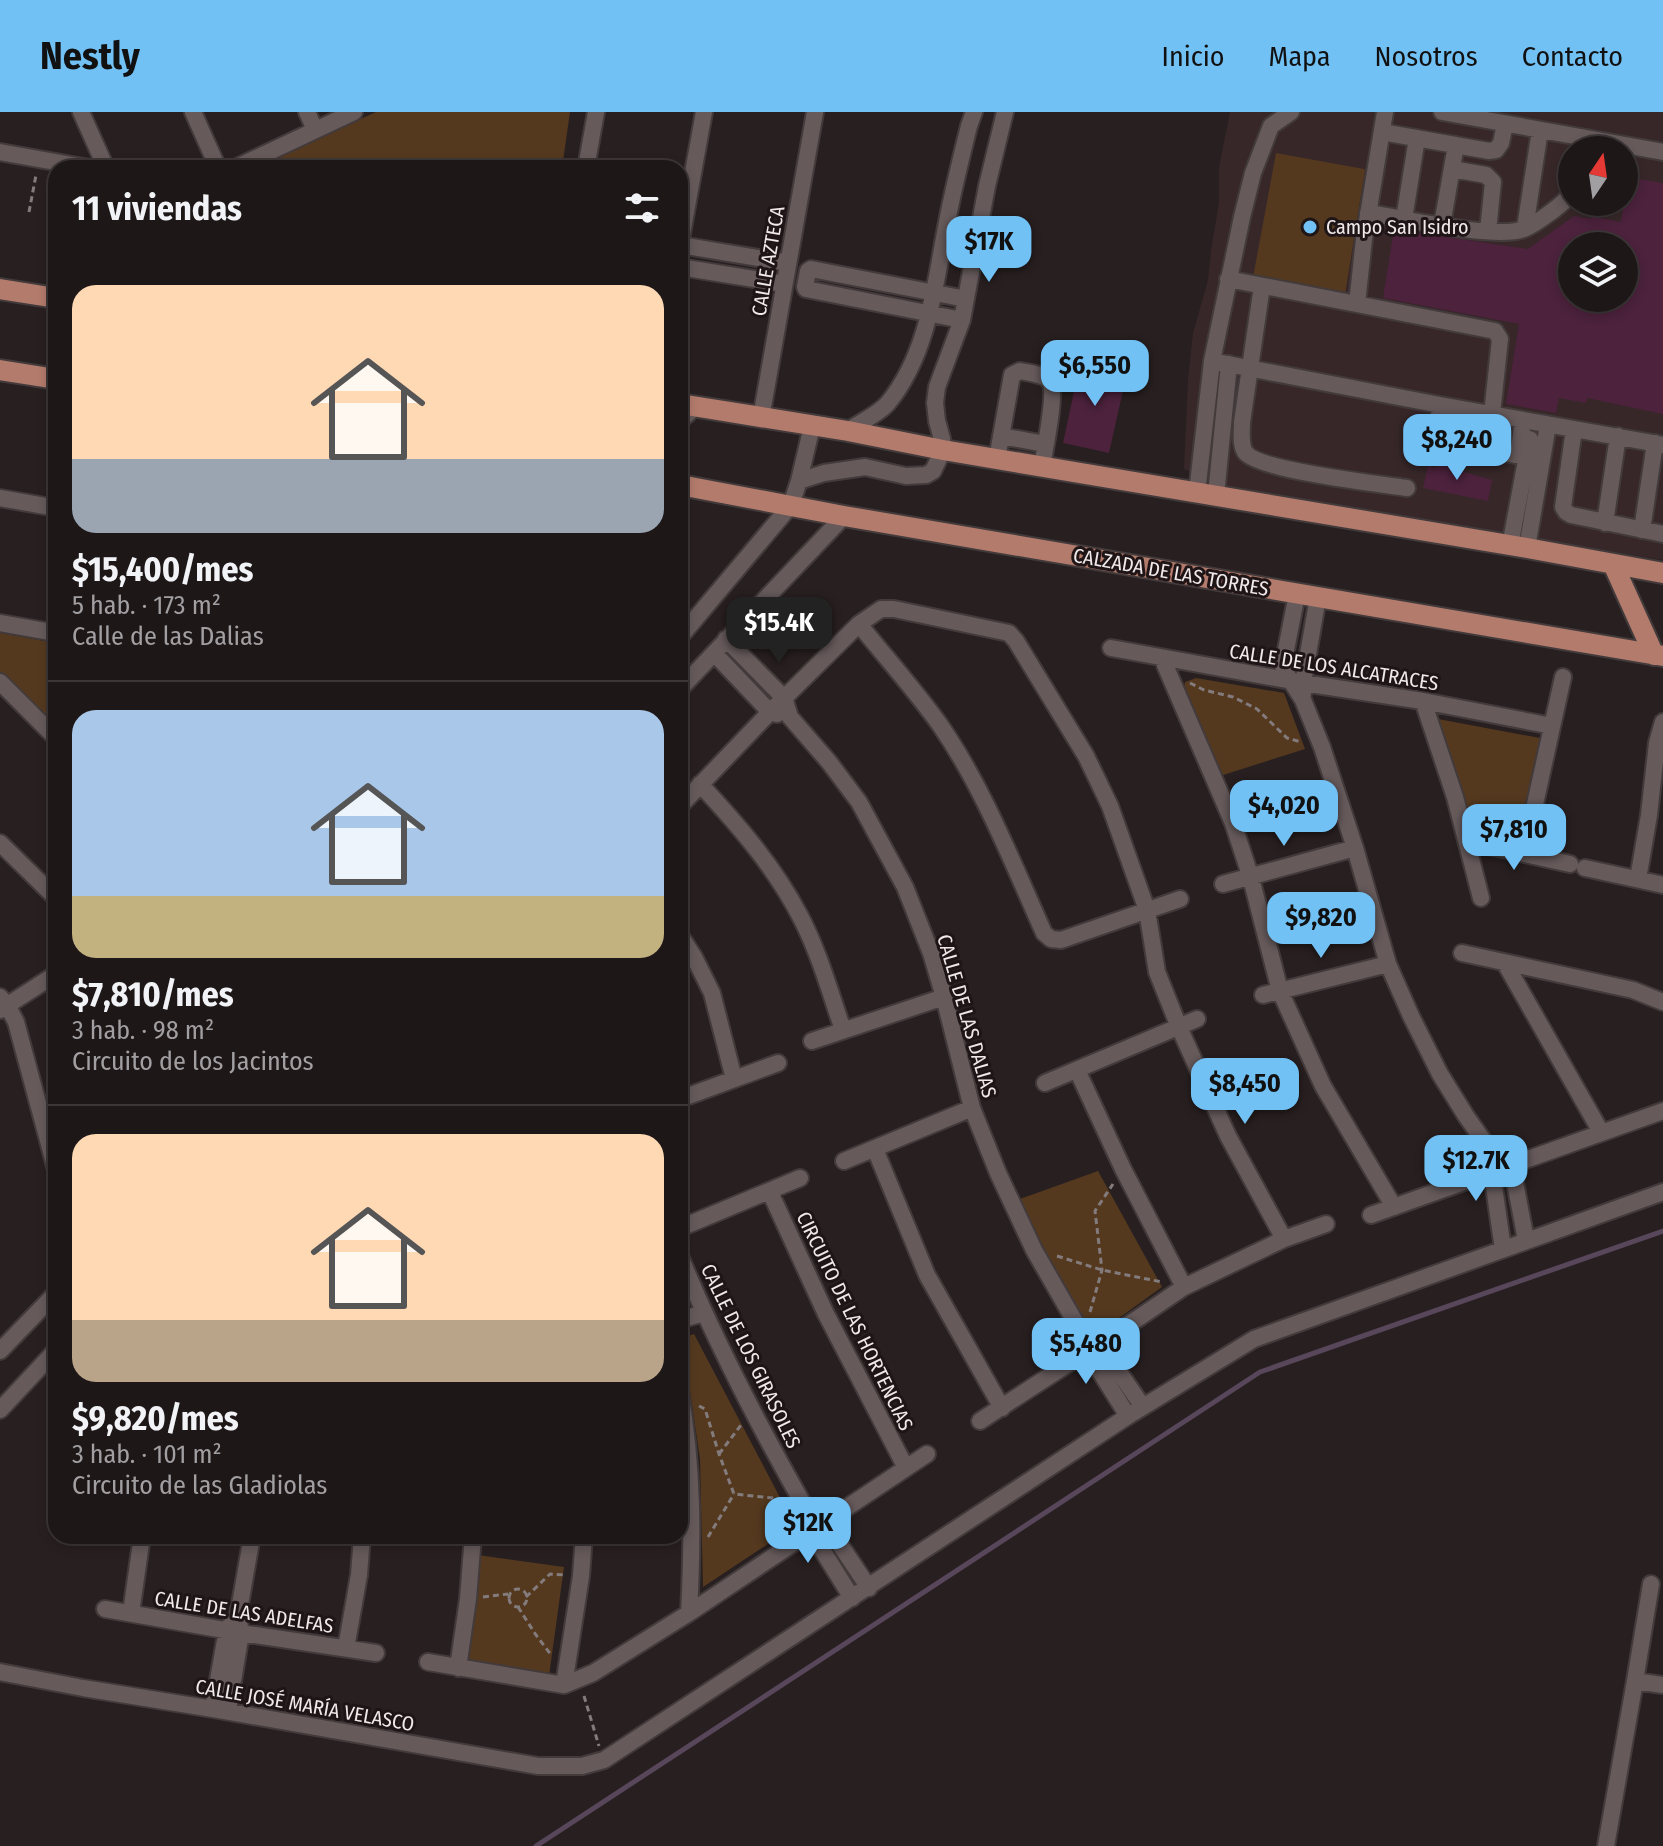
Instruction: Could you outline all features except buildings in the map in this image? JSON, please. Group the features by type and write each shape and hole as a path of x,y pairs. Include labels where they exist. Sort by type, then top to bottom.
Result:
{"main road":[{"path":"0,289 48,297"},
{"path":"0,370 48,378"},
{"path":"688,411 848,431 943,450 1663,573"},
{"name":"CALZADA DE LAS TORRES","path":"688,486 1658,656"},
{"path":"1613,564 1658,656"}],"street":[{"path":"81,112 102,160"},
{"path":"193,112 214,160"},
{"path":"307,112 315,130"},
{"path":"254,160 354,112"},
{"path":"587,160 596,112"},
{"path":"688,201 704,112"},
{"name":"CALLE AZTECA","path":"761,418 815,112"},
{"path":"848,431 887,405 919,347 930,313 948,218 974,112"},
{"path":"799,481 824,473 865,467 906,476 926,475 933,471 943,450 935,403 937,387 962,320 987,186 1005,112"},
{"path":"1207,494 1228,279 1253,173 1271,126 1291,112"},
{"path":"1357,304 1385,112"},
{"path":"1442,112 1558,136"},
{"path":"1382,132 1496,150 1501,143 1505,124"},
{"path":"1525,228 1540,130"},
{"path":"1404,219 1417,138"},
{"path":"1442,225 1456,145"},
{"path":"1638,149 1663,152"},
{"path":"0,152 48,161"},
{"path":"1452,169 1486,175 1493,182 1488,231"},
{"path":"1368,213 1488,231 1512,231 1525,228 1558,207"},
{"path":"688,246 788,263"},
{"path":"688,268 784,284"},
{"path":"962,320 806,289 808,271 811,269 966,299"},
{"path":"1228,279 1495,331 1500,339 1492,414"},
{"path":"1262,286 1242,422 1242,443 1246,453 1256,461 1284,468 1407,488"},
{"path":"1220,362 1659,444 1642,530"},
{"path":"997,459 1012,375 1020,371 1044,377 1052,386 1042,467"},
{"path":"1440,405 1437,438 1515,455 1535,422"},
{"path":"1519,547 1535,422"},
{"path":"688,620 791,505 812,426"},
{"path":"1574,429 1563,507 1566,512 1663,534"},
{"path":"1001,436 1045,444"},
{"path":"1605,523 1618,436"},
{"path":"0,498 48,507"},
{"path":"688,681 844,516"},
{"path":"1308,596 1283,665 1299,688 1322,747 1388,964 1440,1074 1494,1165 1503,1249"},
{"path":"688,797 859,624 881,609 1009,633 1086,756 1110,806 1147,910 1157,972 1179,1027 1228,1136 1284,1239"},
{"path":"0,623 48,632"},
{"path":"859,624 940,726 992,819 1044,933 1051,939 1061,940 1180,899"},
{"name":"CALLE DE LAS DALIAS","path":"726,639 784,698 790,717 859,802 905,887 931,953 972,1108 998,1173 1034,1250 1089,1342 1136,1412"},
{"name":"CALLE DE LOS ALCATRACES","path":"1111,648 1166,666 1299,688 1423,701 1552,726"},
{"path":"714,653 770,712 790,717"},
{"path":"1166,666 1223,799 1251,878 1280,991 1323,1086 1394,1207"},
{"path":"1524,854 1563,677"},
{"path":"0,682 48,730"},
{"path":"1423,701 1455,797 1481,898"},
{"path":"1638,879 1663,722"},
{"path":"700,784 739,826 773,871 801,917 843,1030"},
{"path":"1467,841 1663,885"},
{"path":"0,843 48,890"},
{"path":"1223,884 1355,848"},
{"path":"688,948 712,993 734,1079"},
{"path":"1462,953 1633,990 1663,1002"},
{"path":"1505,963 1601,1132"},
{"path":"1263,995 1388,964"},
{"path":"48,978 2,1004 16,1022 48,1140"},
{"path":"812,1041 944,997"},
{"path":"1045,1083 1197,1019"},
{"path":"688,1096 778,1063"},
{"path":"1077,1070 1123,1169 1184,1287"},
{"path":"844,1161 972,1108"},
{"path":"1371,1215 1494,1165 1512,1167 1663,1111"},
{"path":"875,1149 927,1275 1002,1408"},
{"path":"1512,1167 1526,1240"},
{"path":"688,1225 800,1178"},
{"name":"CIRCUITO DE LAS HORTENCIAS","path":"770,1192 826,1314 906,1468"},
{"path":"604,1760 1136,1412 1254,1339 1663,1192"},
{"path":"980,1421 1089,1342 1137,1319 1184,1287 1284,1239 1326,1224"},
{"name":"CALLE DE LOS GIRASOLES","path":"688,1275 752,1410 852,1598"},
{"path":"0,1351 48,1301"},
{"path":"688,1318 704,1313"},
{"path":"0,1410 48,1359"},
{"path":"428,1662 569,1679 593,1673 689,1613 812,1518 927,1454"},
{"path":"688,1456 692,1564 689,1613"},
{"name":"CALLE DE LOS GIRASOLES","path":"812,1518 869,1588"},
{"path":"131,1613 141,1544"},
{"path":"220,1710 251,1544"},
{"path":"346,1648 361,1544"},
{"path":"458,1668 472,1544"},
{"path":"569,1679 583,1544"},
{"path":"1606,1846 1651,1584"},
{"name":"CALLE DE LAS ADELFAS","path":"105,1609 236,1626 376,1653"},
{"name":"CALLE JOSÉ MARÍA VELASCO","path":"0,1672 538,1766 582,1766 604,1760"},
{"path":"1635,1681 1663,1685"}],"path":[{"path":"29,212 39,159"},
{"path":"1166,666 1204,690 1233,697 1257,709 1287,738 1322,747"},
{"path":"1089,1342 1102,1270 1095,1211 1123,1169"},
{"path":"1034,1250 1102,1270 1184,1287"},
{"path":"688,1400 705,1409 734,1494"},
{"path":"719,1454 752,1410"},
{"path":"692,1564 734,1494"},
{"path":"734,1494 812,1518"},
{"path":"518,1607 550,1574 581,1576"},
{"path":"468,1599 510,1594 519,1589 526,1597"},
{"path":"510,1594 510,1603 518,1607 569,1679 604,1760"}],"shaded area":[{"path":"376,112 570,112 563,160 271,160"},
{"path":"1230,112 1663,112 1663,560 1240,491 1184,469 1193,333 1208,280 1219,203 1219,167"},
{"name":"Campo San Isidro","path":"1276,153 1365,170 1344,301 1252,283"},
{"path":"0,633 48,642 48,724 0,677"},
{"path":"1196,678 1284,693 1305,749 1220,776 1184,689 1185,682"},
{"path":"1438,719 1540,738 1516,847 1475,840"},
{"path":"1098,1171 1162,1287 1094,1336 1051,1265 1020,1199"},
{"path":"694,1334 795,1526 703,1587 700,1459 688,1378 688,1336"},
{"path":"478,1555 564,1567 549,1676 462,1664"}],"waterway":[{"path":"536,1846 1260,1372 1663,1231"}],"place":[{"name":"Campo San Isidro","path":"1310,227"}]}
